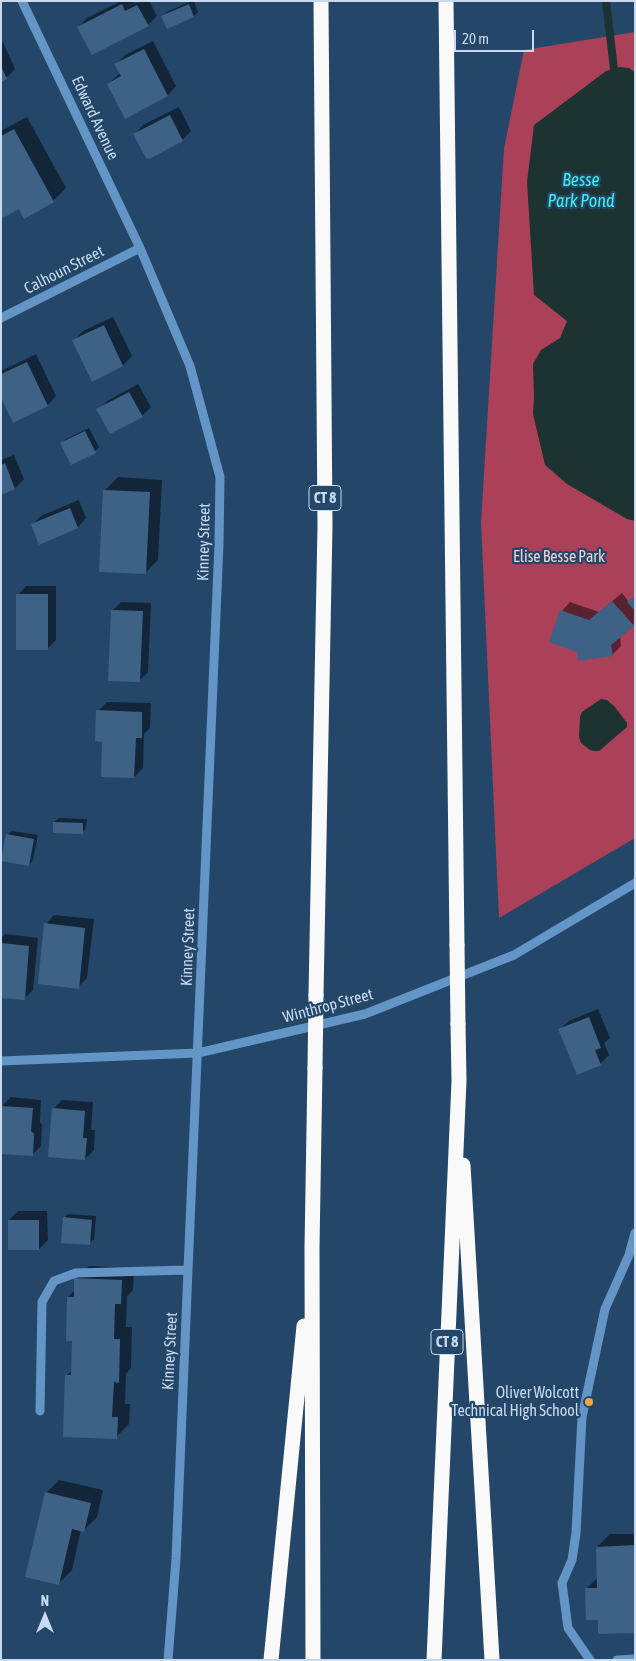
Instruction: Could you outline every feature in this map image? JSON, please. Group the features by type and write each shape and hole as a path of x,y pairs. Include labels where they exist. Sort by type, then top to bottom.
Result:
{"highway":[{"name":"CT 8","path":"313,1660 312,1248 325,526 321,1"},
{"name":"CT 8","path":"434,1660 459,1081 446,1"},
{"path":"459,1081 492,1660"},
{"path":"271,1660 312,1248"}],"street":[{"name":"Edward Avenue","path":"22,1 140,248"},
{"name":"Calhoun Street","path":"1,318 140,248"},
{"name":"Kinney Street","path":"140,248 190,366 220,477 220,544 176,1560 168,1660"},
{"name":"Winthrop Street","path":"1,1061 198,1053 365,1014 514,955 635,883"},
{"path":"590,1660 568,1628 562,1583 572,1560 576,1534 582,1417 605,1309 629,1255 635,1233"},
{"path":"40,1411 42,1302 54,1281 76,1273 188,1270"},
{"path":"617,1660 635,1659"}],"green space":[{"name":"Elise Besse Park","path":"635,32 635,838 499,918 481,522 504,149 524,50"}],"water":[{"name":"Besse Park Pond","path":"620,67 629,68 635,72 635,521 627,519 567,484 545,465 533,414 533,364 541,350 560,338 567,321 534,295 527,182 534,125 606,71"},
{"path":"601,699 607,700 615,707 627,723 627,727 599,751 594,751 581,743 579,737 580,717 582,712"}],"building":[{"path":"122,4 125,11 137,5 149,26 92,55 77,27"},
{"path":"189,4 194,17 167,29 161,16"},
{"path":"144,49 168,96 125,119 107,84 121,76 114,64"},
{"path":"1,66 7,79 1,82"},
{"path":"170,115 183,141 149,159 146,158 133,134"},
{"path":"14,129 54,202 24,219 19,209 3,218 1,215 1,136"},
{"path":"104,325 123,366 92,382 72,340"},
{"path":"27,362 48,406 13,423 1,398 1,374"},
{"path":"129,392 143,417 110,434 96,409"},
{"path":"85,431 96,453 71,465 60,443"},
{"path":"5,463 15,489 1,495 1,465"},
{"path":"103,490 150,492 146,574 99,572"},
{"path":"70,508 78,528 39,545 31,524"},
{"path":"16,594 48,594 48,650 16,650"},
{"path":"635,596 635,611 627,602"},
{"path":"612,601 634,626 611,645 613,656 578,661 577,652 549,642 560,610 589,620"},
{"path":"111,610 143,611 140,682 108,681"},
{"path":"96,710 142,712 142,738 136,738 134,778 101,777 102,742 95,741"},
{"path":"53,822 83,823 83,834 53,833"},
{"path":"6,834 34,839 29,866 1,861"},
{"path":"44,923 85,928 79,989 38,984"},
{"path":"1,943 29,946 25,1000 1,998"},
{"path":"589,1017 601,1048 595,1050 601,1065 577,1075 558,1029"},
{"path":"1,1106 33,1108 31,1131 34,1134 33,1156 1,1154"},
{"path":"52,1108 85,1111 83,1138 87,1138 85,1160 48,1157"},
{"path":"63,1217 92,1220 90,1245 61,1243"},
{"path":"8,1220 39,1220 39,1250 8,1250"},
{"path":"74,1278 122,1280 121,1304 115,1304 114,1339 120,1339 119,1383 114,1382 112,1417 118,1417 117,1439 63,1437 65,1375 71,1375 72,1341 66,1341 67,1297 74,1297"},
{"path":"45,1492 91,1503 84,1532 72,1529 59,1585 25,1577"},
{"path":"635,1545 635,1633 598,1634 598,1620 586,1620 585,1588 597,1588 596,1547"}],"waterway":[{"path":"606,1 614,69"}],"place":[{"name":"Oliver Wolcott Technical High School","path":"589,1402"}]}
